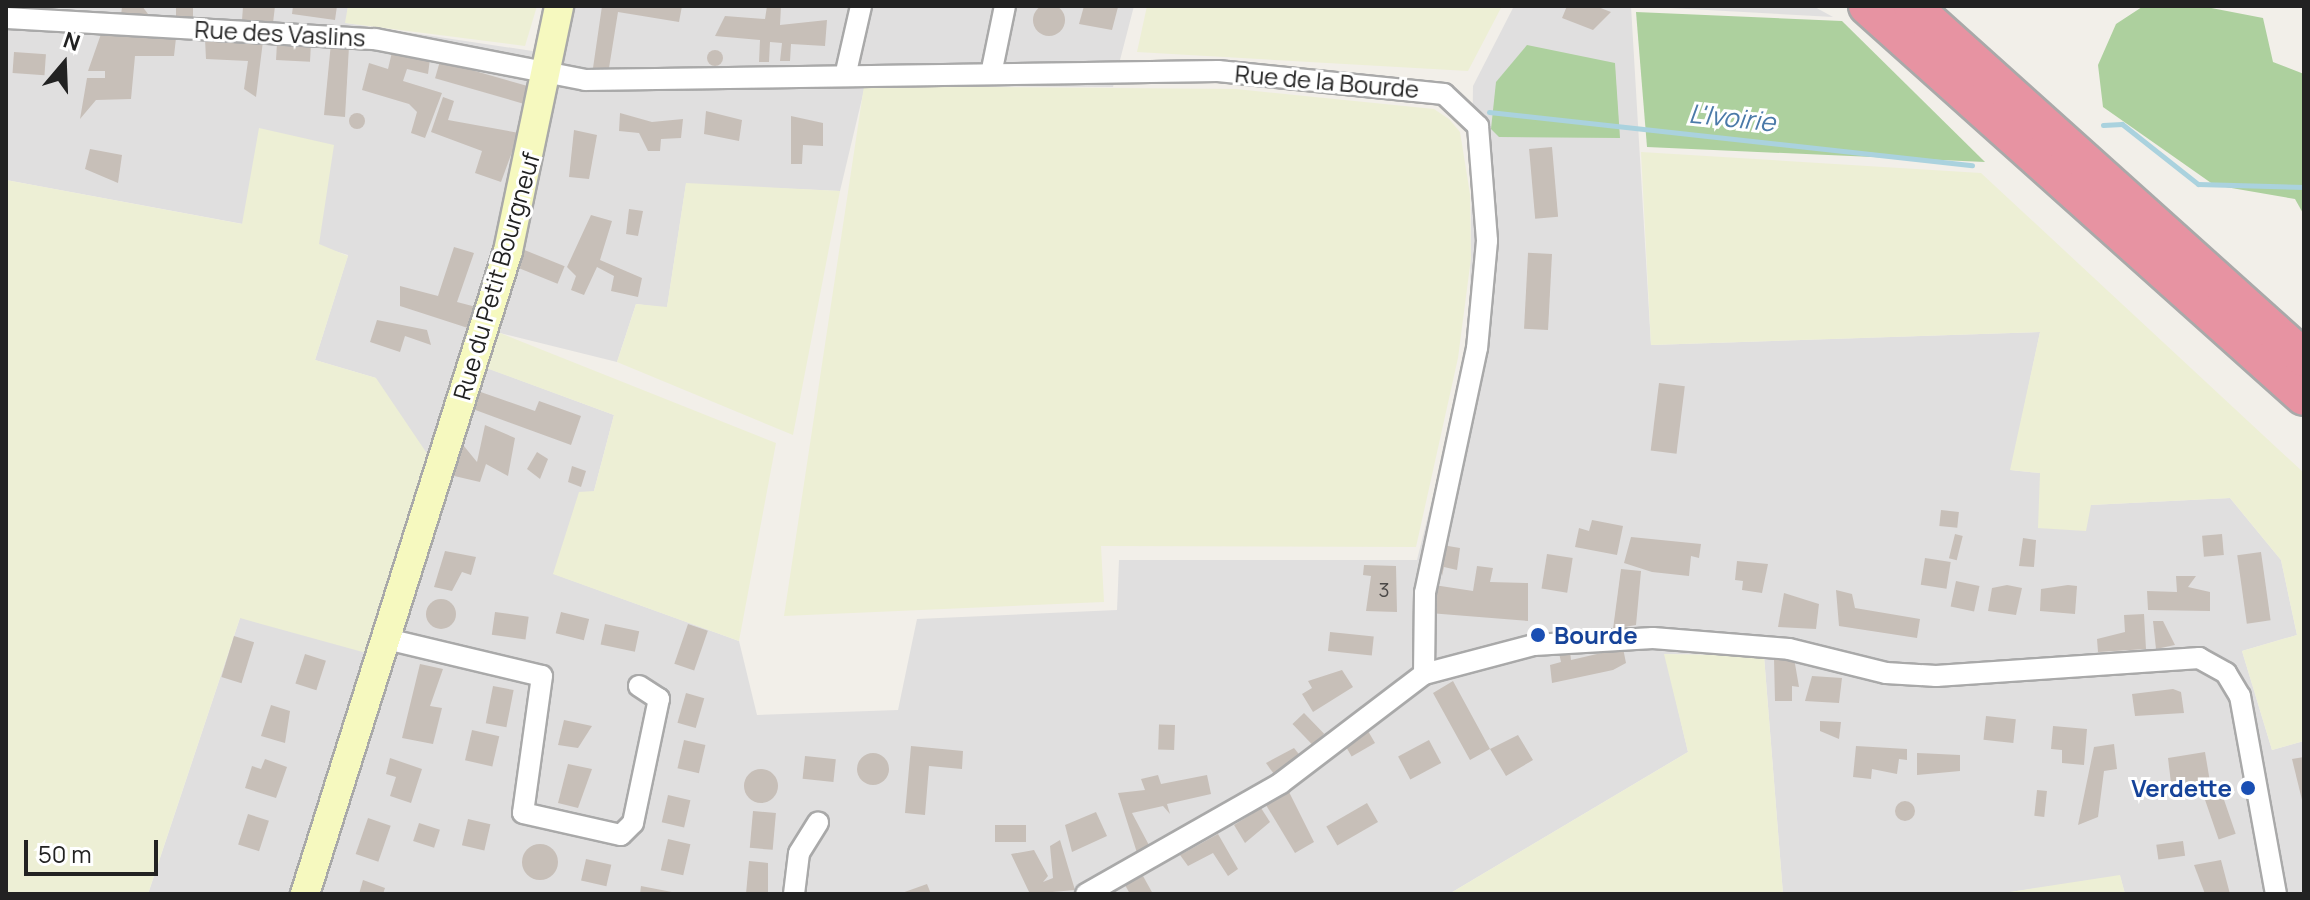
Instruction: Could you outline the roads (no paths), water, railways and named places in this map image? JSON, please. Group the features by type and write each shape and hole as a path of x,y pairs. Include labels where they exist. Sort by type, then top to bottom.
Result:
{"highway":[{"path":"1867,6 2304,397"},
{"path":"1912,6 2304,358"}],"street":[{"name":"Rue du Petit Bourgneuf","path":"305,894 508,251 549,77 559,6"},
{"path":"846,72 861,6"},
{"path":"549,77 846,72 991,74 1005,6"},
{"name":"Rue des Vaslins","path":"6,18 375,39 549,77"},
{"name":"Rue de la Bourde","path":"991,74 1218,71 1362,80 1444,94 1478,126 1484,303 1425,593 1424,674"},
{"path":"387,639 542,676 523,813 621,835 633,823 659,699 639,686"},
{"path":"1086,894 1281,783 1424,674 1534,645 1604,639 1789,649 1936,676 2184,655 2208,661 2240,696 2276,894"},
{"path":"794,894 799,853 818,822"}],"waterway":[{"name":"L'Ivoirie","path":"1489,112 1972,165"},
{"name":"L'Ivoirie","path":"2103,125 2122,124 2198,184 2304,187"}],"place":[{"name":"Bourde","path":"1538,635"},
{"name":"Verdette","path":"2248,788"}]}
